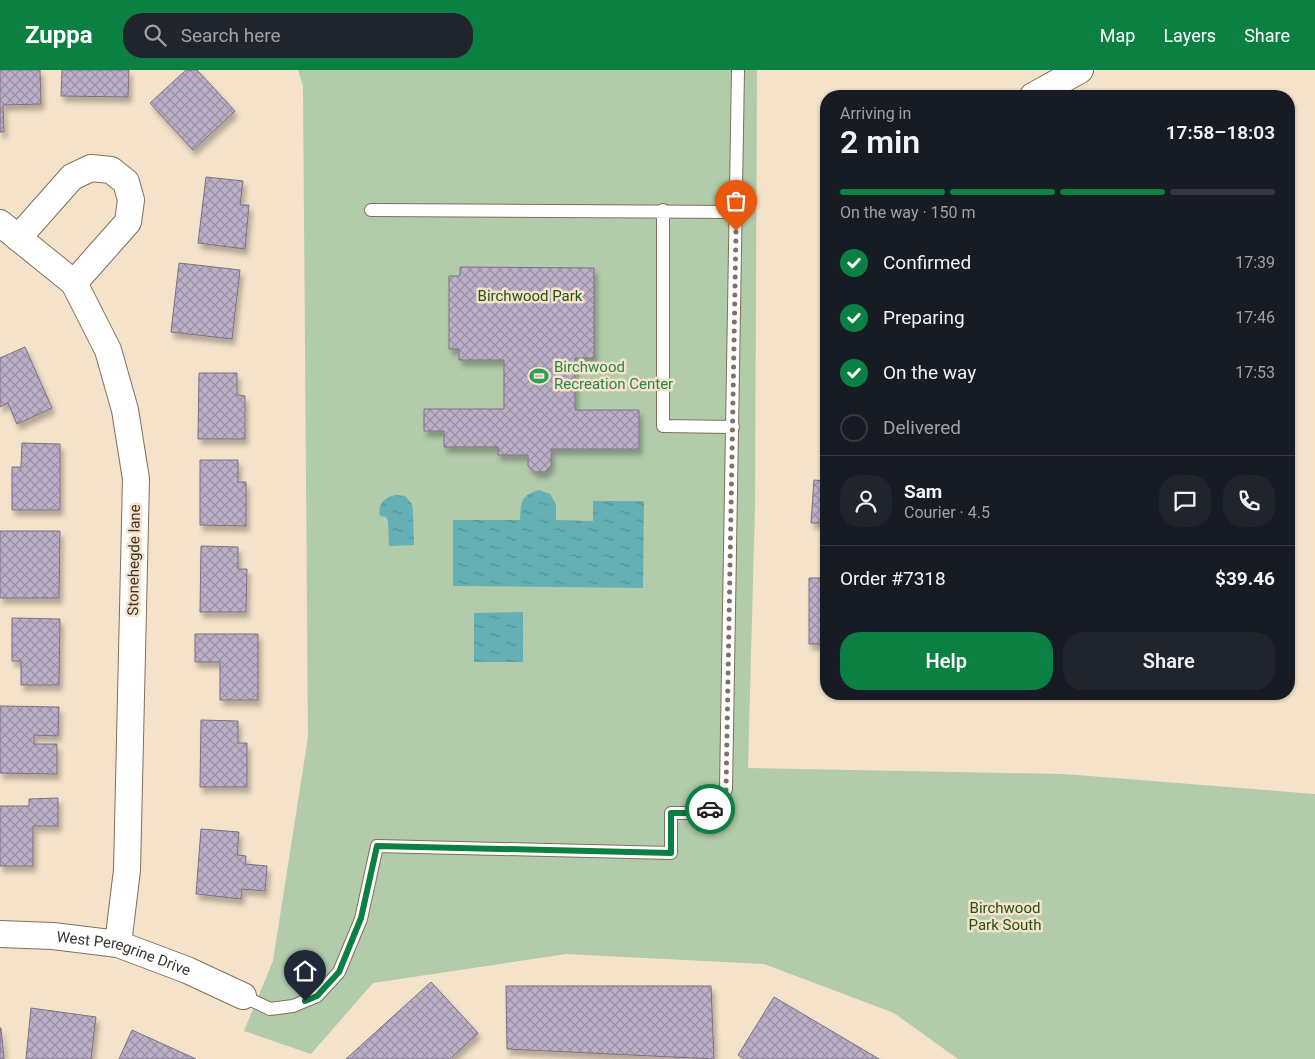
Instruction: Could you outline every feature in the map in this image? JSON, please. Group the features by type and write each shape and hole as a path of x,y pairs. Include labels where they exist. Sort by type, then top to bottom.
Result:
{"street":[{"path":"1044,90 1080,70"},
{"path":"9,230 72,177 91,168 111,170 126,182 131,200 128,222 74,283"},
{"name":"Stonehegde lane","path":"9,230 74,283 108,350 125,410 136,479 127,870 118,944"},
{"name":"West Peregrine Drive","path":"0,934 53,936 118,944 187,970 243,996"}],"lane":[{"path":"243,996 270,1009 293,1006 317,996 339,972 361,918 377,846 671,853 671,813 701,813 719,806 726,790 738,70"},
{"path":"371,210 663,210 736,212"},
{"path":"663,210 663,426 733,427"}],"green space":[{"name":"Birchwood Park","path":"298,70 757,70 755,506 748,768 1064,774 1315,794 1315,1059 958,1059 894,1013 764,964 566,954 373,983 311,1054 244,1031 273,961 308,737 303,86"}],"water":[{"path":"539,490 550,494 556,504 556,520 593,521 593,501 644,501 643,588 453,586 453,520 520,520 525,497"},
{"path":"396,495 405,496 412,504 414,545 389,546 388,521 386,517 380,516 379,512 385,499"},
{"path":"523,612 523,662 474,662 474,613"}],"building":[{"path":"0,70 40,70 41,104 3,105 4,132 0,132"},
{"path":"62,70 129,70 128,97 61,96"},
{"path":"186,70 197,70 235,111 193,150 150,103"},
{"path":"206,177 243,181 240,205 249,205 245,249 198,243"},
{"path":"179,263 240,270 232,339 171,332"},
{"name":"Birchwood Recreation Center","path":"460,267 594,268 594,358 575,358 575,410 639,410 639,449 551,449 551,466 545,472 535,472 528,466 528,455 498,455 498,447 444,447 444,431 424,431 424,409 504,409 504,360 459,360 459,349 449,349 449,276 460,276"},
{"path":"25,347 52,408 17,424 8,403 0,407 0,358"},
{"path":"199,373 237,373 237,395 245,396 245,439 198,439"},
{"path":"22,443 60,444 60,510 12,510 12,467 21,467"},
{"path":"200,460 238,460 238,482 246,482 246,526 200,525"},
{"path":"814,480 820,480 820,523 811,523"},
{"path":"0,531 60,531 59,598 0,598"},
{"path":"201,546 238,547 238,569 247,569 246,612 200,612"},
{"path":"809,578 820,578 820,644 809,644"},
{"path":"12,618 60,619 59,685 21,685 21,661 12,661"},
{"path":"195,634 258,634 258,700 220,700 220,662 195,662"},
{"path":"0,706 59,707 58,736 34,735 34,744 57,744 57,774 0,773"},
{"path":"201,720 238,721 238,743 247,743 247,787 200,787"},
{"path":"58,798 58,826 33,826 33,866 0,866 0,806 29,806 29,799"},
{"path":"201,829 239,832 237,855 246,856 245,864 267,866 265,891 242,889 241,899 196,894"},
{"path":"431,982 478,1033 450,1059 346,1059"},
{"path":"506,986 711,986 714,1059 507,1049"},
{"path":"774,997 879,1059 744,1059 738,1055"},
{"path":"31,1008 96,1017 91,1059 26,1059"},
{"path":"1,1028 4,1059 0,1059"},
{"path":"132,1030 196,1059 119,1059"}],"way so far":[{"path":"710,809 719,806 726,790 736,231"}],"place":[{"name":"Birchwood Recreation Center","path":"539,376"}],"route":[{"path":"305,1001 317,996 339,972 361,918 377,846 671,853 671,813 701,813 710,809"}],"park label":[{"name":"Birchwood Park South","path":"1005,916"}]}
